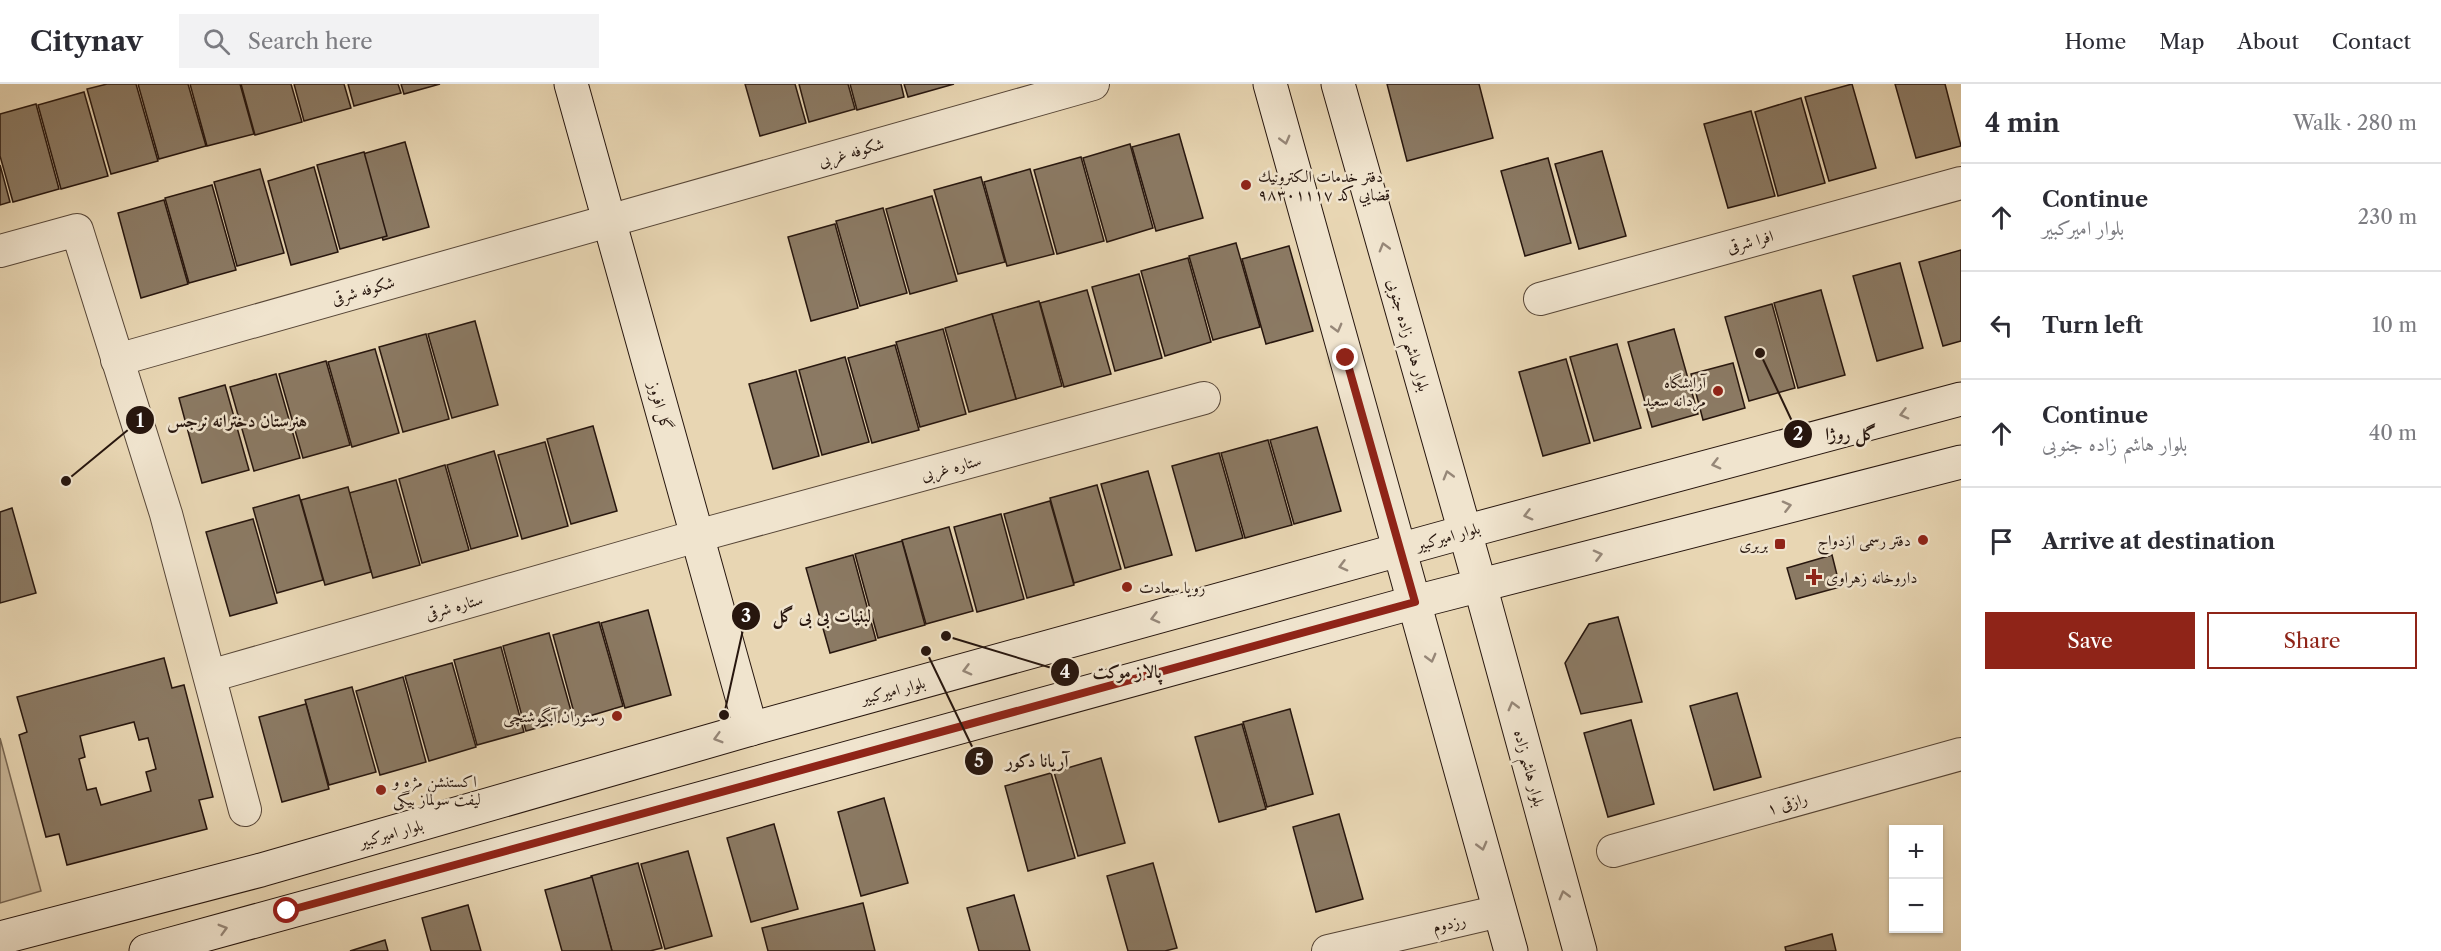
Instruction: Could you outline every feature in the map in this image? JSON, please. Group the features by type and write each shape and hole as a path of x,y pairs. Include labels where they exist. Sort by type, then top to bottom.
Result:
{"main road":[{"name":"گل افروز","path":"571,84 751,729"},
{"path":"1270,84 1511,951"},
{"name":"بلوار هاشم زاده جنوبی","path":"1338,84 1480,585"},
{"name":"بلوار امیرکبیر","path":"0,938 261,870 751,729 1464,532 1961,399"},
{"path":"146,951 1415,602 1961,462"},
{"name":"بلوار هاشم زاده","path":"1480,585 1580,951"}],"street":[{"name":"شکوفه غربی","path":"609,221 1093,84"},
{"name":"افرا شرقی","path":"1540,299 1961,183"},
{"name":"شکوفه شرقی","path":"117,360 609,221"},
{"path":"0,251 77,230 166,514 245,810"},
{"name":"ستاره غربی","path":"697,536 1204,398"},
{"name":"ستاره شرقی","path":"210,676 697,536"},
{"name":"رازقی ۱","path":"1613,851 1961,754"},
{"name":"رزدوم","path":"1328,951 1500,911"}],"shaded area":[{"path":"0,738 41,891 0,903"}],"building":[{"path":"107,84 136,84 158,161 111,174 87,89"},
{"path":"138,84 188,84 206,146 159,159"},
{"path":"190,84 240,84 254,134 207,146"},
{"path":"241,84 291,84 302,122 255,135"},
{"path":"294,84 344,84 351,108 304,121"},
{"path":"348,84 398,84 401,93 354,106"},
{"path":"401,84 440,84 404,94"},
{"path":"745,84 795,84 806,123 760,136"},
{"path":"799,84 848,84 855,109 809,122"},
{"path":"850,84 901,84 904,97 857,110"},
{"path":"904,84 954,84 908,97"},
{"path":"1387,84 1479,84 1493,138 1407,161"},
{"path":"1852,84 1876,168 1829,181 1805,97"},
{"path":"1895,84 1945,84 1961,146 1916,158"},
{"path":"84,92 108,176 61,189 38,105"},
{"path":"1801,98 1825,183 1778,196 1755,112"},
{"path":"36,104 59,189 13,202 0,156 0,114"},
{"path":"1751,111 1775,196 1728,208 1704,124"},
{"path":"1179,134 1203,218 1156,231 1132,147"},
{"path":"405,142 429,227 383,240 359,155"},
{"path":"1130,144 1153,228 1107,242 1083,158"},
{"path":"1602,151 1626,236 1579,249 1555,164"},
{"path":"364,152 387,236 340,249 317,165"},
{"path":"1081,157 1104,241 1057,254 1034,170"},
{"path":"1548,158 1571,243 1525,256 1501,171"},
{"path":"0,165 10,202 0,205"},
{"path":"314,167 338,252 291,265 268,181"},
{"path":"260,169 284,253 237,266 214,182"},
{"path":"1030,169 1054,254 1007,266 984,182"},
{"path":"981,177 1005,262 958,274 934,190"},
{"path":"212,185 236,270 189,283 165,198"},
{"path":"932,196 957,281 910,294 886,209"},
{"path":"164,200 188,284 141,298 118,213"},
{"path":"883,208 907,293 860,306 836,221"},
{"path":"835,224 858,308 811,321 788,237"},
{"path":"1236,243 1260,327 1213,340 1189,256"},
{"path":"1289,246 1313,331 1266,344 1242,259"},
{"path":"1961,250 1961,341 1943,346 1919,262"},
{"path":"1188,258 1211,342 1165,356 1141,271"},
{"path":"1900,263 1923,348 1877,361 1853,276"},
{"path":"1139,274 1162,358 1115,371 1092,287"},
{"path":"1087,290 1111,374 1064,387 1040,303"},
{"path":"1821,290 1845,375 1798,388 1774,303"},
{"path":"1039,301 1062,386 1016,399 992,314"},
{"path":"1772,304 1795,388 1749,401 1725,317"},
{"path":"992,314 1016,399 969,412 945,328"},
{"path":"475,321 498,405 452,418 428,334"},
{"path":"943,329 966,414 920,427 896,342"},
{"path":"1674,329 1698,414 1652,427 1628,342"},
{"path":"426,334 449,419 403,432 379,347"},
{"path":"1617,344 1641,428 1594,441 1570,357"},
{"path":"895,345 919,430 872,443 848,358"},
{"path":"375,349 399,433 352,447 328,362"},
{"path":"845,357 869,442 822,455 799,370"},
{"path":"1566,359 1590,443 1543,456 1519,372"},
{"path":"326,361 350,445 303,458 279,374"},
{"name":"آرایشگاه مردانه سعید","path":"1733,363 1745,408 1703,420 1691,374"},
{"path":"796,371 819,456 773,469 749,384"},
{"path":"276,374 300,458 254,471 230,387"},
{"path":"225,385 249,470 202,483 179,398"},
{"path":"593,426 617,511 571,524 547,439"},
{"path":"1317,427 1341,511 1294,524 1270,440"},
{"path":"1268,440 1292,525 1245,538 1221,453"},
{"path":"545,442 568,526 522,539 498,455"},
{"path":"494,451 518,536 471,549 447,465"},
{"path":"1219,453 1243,538 1196,551 1172,466"},
{"path":"445,465 469,550 422,563 399,479"},
{"path":"1148,471 1172,555 1125,568 1101,484"},
{"path":"396,480 420,565 373,578 349,493"},
{"path":"1097,485 1121,569 1074,583 1050,498"},
{"path":"348,487 371,572 325,585 301,500"},
{"path":"299,495 323,580 277,593 253,508"},
{"path":"1050,501 1074,585 1027,598 1004,514"},
{"path":"12,508 36,593 0,603 0,512"},
{"path":"1001,514 1024,599 977,612 954,527"},
{"path":"253,519 277,603 230,616 206,532"},
{"path":"949,527 973,611 926,624 902,540"},
{"path":"902,541 925,625 878,638 855,554"},
{"path":"853,555 876,640 830,653 806,568"},
{"name":"داروخانه زهراوی","path":"1832,555 1840,587 1796,599 1787,568"},
{"path":"648,610 671,695 625,708 601,623"},
{"path":"1618,617 1642,702 1581,714 1565,663 1589,624"},
{"path":"599,622 623,706 576,720 553,635"},
{"path":"549,633 573,718 526,731 503,646"},
{"path":"501,647 524,732 477,745 454,660"},
{"path":"164,658 172,688 184,685 213,797 199,800 207,829 67,865 59,834 46,837 19,735 27,732 17,697","holes":["134,722 139,740 148,738 156,769 146,772 151,791 101,805 96,788 87,790 79,759 85,757 80,736"]},
{"path":"452,663 476,747 429,761 405,676"},
{"path":"403,677 426,762 380,775 356,691"},
{"path":"352,687 376,772 329,785 305,700"},
{"path":"1737,693 1761,777 1714,790 1690,706"},
{"path":"306,704 329,789 282,802 259,717"},
{"path":"1290,709 1313,794 1267,807 1243,722"},
{"path":"1631,720 1654,804 1608,817 1584,733"},
{"path":"1242,724 1266,809 1219,822 1195,737"},
{"path":"1101,758 1125,843 1078,856 1054,772"},
{"path":"1051,773 1075,858 1028,871 1005,786"},
{"path":"884,798 908,883 861,896 838,812"},
{"path":"1339,814 1363,899 1316,912 1293,827"},
{"path":"774,824 798,909 751,922 727,838"},
{"path":"688,851 712,936 665,949 641,864"},
{"path":"638,863 662,948 650,951 612,951 591,876"},
{"path":"1153,863 1177,948 1165,951 1128,951 1107,876"},
{"path":"592,877 612,951 562,951 545,890"},
{"path":"1014,895 1030,951 979,951 967,908"},
{"path":"863,903 875,951 768,951 762,928"},
{"path":"468,905 481,951 431,951 422,918"},
{"path":"1832,934 1836,951 1786,951 1785,947"},
{"path":"385,940 388,951 350,951"}],"place":[{"name":"دفتر خدمات الكترونيك قضايي كد ٩٨٣٠١١١٧","path":"1246,185"},
{"name":"گل روژا","path":"1760,353"},
{"name":"آرایشگاه مردانه سعید","path":"1718,391"},
{"name":"هنرستان دخترانه نرجس","path":"66,481"},
{"name":"دفتر رسمی ازدواج","path":"1923,540"},
{"name":"بربری","path":"1780,544"},
{"name":"داروخانه زهراوی","path":"1814,577"},
{"name":"رویا سعادت","path":"1127,587"},
{"name":"پالاز موکت","path":"946,636"},
{"name":"آریانا دکور","path":"926,651"},
{"name":"لبنیات بی بی گل","path":"724,715"},
{"name":"رستوران آبگوشتچی","path":"617,716"},
{"name":"اکستنشن مژه و لیفت سولماز بیگی","path":"381,790"}],"route":[{"path":"287,911 1415,602 1346,358"}]}
